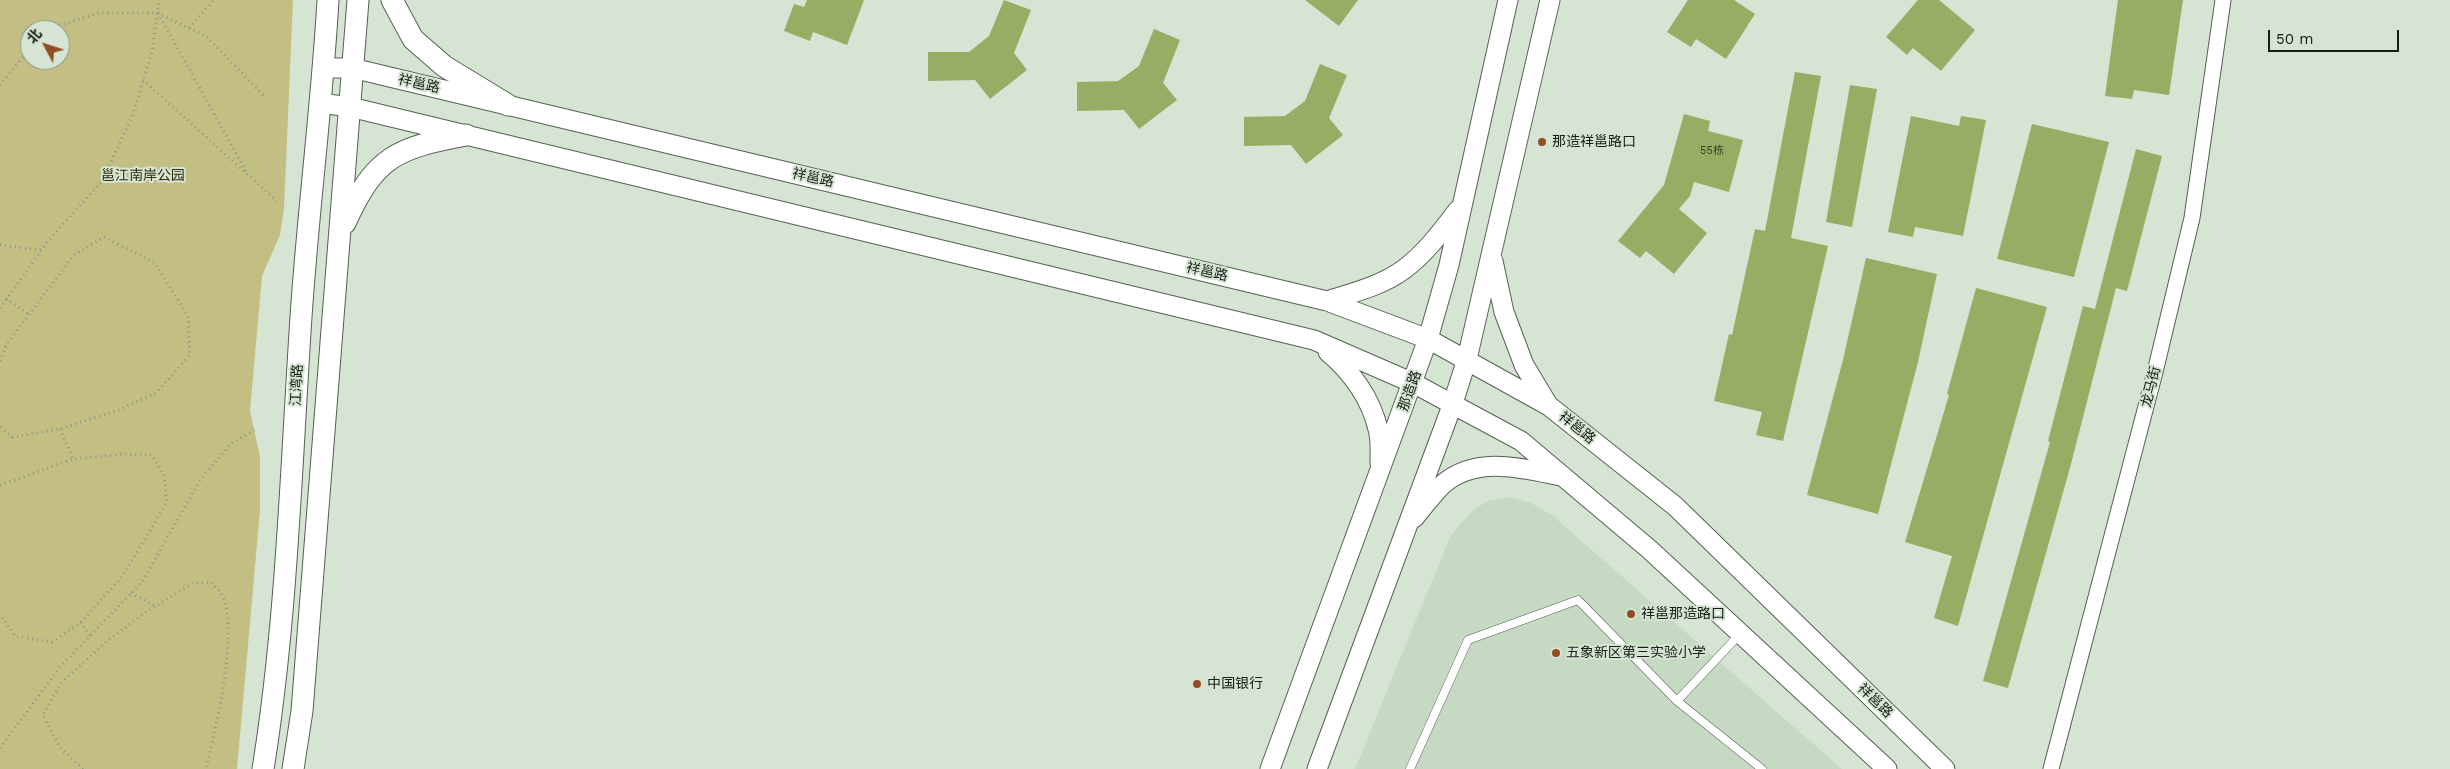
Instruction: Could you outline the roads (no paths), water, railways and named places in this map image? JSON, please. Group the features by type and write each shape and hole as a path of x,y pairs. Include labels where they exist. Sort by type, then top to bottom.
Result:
{"main road":[{"name":"江湾路","path":"263,769 274,704 287,547 301,315 328,0"},
{"path":"292,769 302,711 358,0"},
{"path":"392,0 413,39 444,66 508,105"},
{"path":"339,237 355,202 373,174 390,158 422,143 466,135"}],"street":[{"name":"那造路","path":"1270,769 1428,339 1462,205 1508,0"},
{"path":"1317,769 1453,403 1467,359 1550,0"},
{"name":"龙马街","path":"2051,769 2155,372 2192,218 2223,0"},
{"name":"祥邕路","path":"323,68 352,68 1327,301 1428,339 1549,406 1675,506 1945,769"},
{"path":"320,103 350,106 1314,340 1413,383 1521,441 1565,476 1649,549 1886,769"},
{"path":"1327,301 1362,290 1402,270 1435,241 1462,205"},
{"path":"1492,256 1504,312 1524,365 1549,406"},
{"path":"1314,340 1345,366 1366,396 1378,429 1381,470"},
{"path":"1406,527 1443,484 1476,467 1518,467 1565,476"}],"lane":[{"path":"1410,769 1468,640 1578,600 1677,701 1762,769"},
{"path":"1677,701 1740,633"}],"place":[{"name":"那造祥邕路口","path":"1542,142"},
{"name":"祥邕那造路口","path":"1631,614"},
{"name":"五象新区第三实验小学","path":"1556,653"},
{"name":"中国银行","path":"1197,684"}],"park label":[{"name":"邕江南岸公园","path":"143,176"}]}
